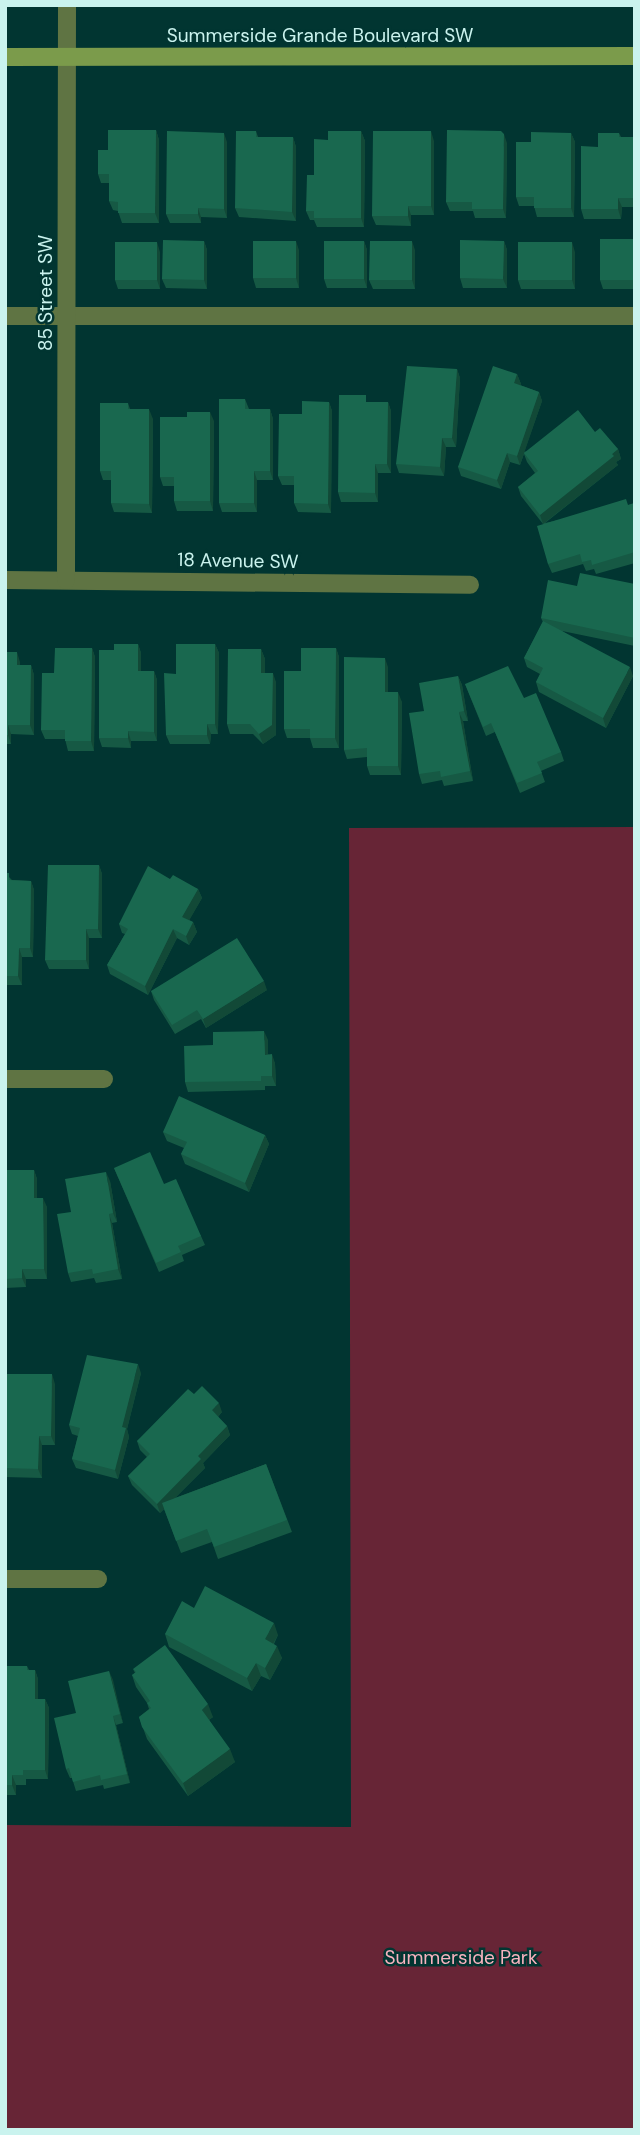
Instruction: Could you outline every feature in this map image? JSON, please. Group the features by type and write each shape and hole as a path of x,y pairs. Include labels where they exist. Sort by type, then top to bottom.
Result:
{"street":[{"name":"85 Street SW","path":"66,580 67,5"},
{"name":"Summerside Grande Boulevard SW","path":"5,57 635,56"},
{"path":"5,316 635,316"},
{"name":"18 Avenue SW","path":"5,580 470,585"},
{"path":"5,1079 104,1079"},
{"path":"5,1579 98,1579"}],"green space":[{"name":"Summerside Park","path":"635,827 635,2130 5,2130 5,1825 351,1827 349,828"}],"building":[{"path":"108,130 156,130 155,213 118,213 118,202 109,201 109,174 98,174 98,150 108,150"},
{"path":"447,130 501,131 504,134 503,209 472,209 472,202 446,202"},
{"path":"167,131 224,133 224,209 198,208 198,214 166,214"},
{"path":"236,131 256,131 256,137 293,137 292,212 235,208"},
{"path":"328,131 361,131 361,218 314,218 314,211 306,211 307,175 314,175 314,139 328,140"},
{"path":"373,131 431,131 431,206 408,206 408,216 372,216"},
{"path":"531,132 571,133 571,208 534,208 534,197 516,197 516,142 531,142"},
{"path":"598,133 619,133 619,137 634,137 635,198 618,198 618,209 581,209 581,146 598,147"},
{"path":"600,239 635,239 635,280 600,280"},
{"path":"163,240 204,241 204,280 162,279"},
{"path":"460,240 504,241 503,279 460,278"},
{"path":"253,241 296,241 296,278 253,278"},
{"path":"324,241 364,241 364,279 324,279"},
{"path":"370,241 412,241 412,280 369,280"},
{"path":"115,242 157,242 157,280 115,280"},
{"path":"518,242 572,242 572,280 518,280"},
{"path":"407,366 457,369 452,438 442,438 440,467 396,464"},
{"path":"493,366 517,374 514,383 539,392 517,456 507,453 497,480 458,467"},
{"path":"339,395 366,395 366,402 388,402 387,464 375,464 375,493 338,492"},
{"path":"219,399 245,399 245,409 270,409 270,471 254,471 254,503 219,503"},
{"path":"302,401 329,402 328,504 294,503 294,476 278,476 279,414 302,414"},
{"path":"100,403 128,403 128,409 149,409 149,504 111,503 111,471 100,471"},
{"path":"578,410 595,432 600,428 618,449 612,454 614,456 540,515 518,487 538,471 524,453"},
{"path":"187,412 210,412 210,501 174,501 174,477 160,477 160,417 187,417"},
{"path":"626,499 628,505 635,505 635,552 592,565 591,560 582,562 580,554 548,564 537,526"},
{"path":"580,573 635,584 635,638 541,618 548,580 577,586"},
{"path":"543,621 630,667 603,718 536,682 543,668 524,658"},
{"path":"114,644 138,644 138,671 154,671 154,732 128,731 128,738 99,738 99,650 114,650"},
{"path":"176,644 215,644 215,724 207,724 207,735 166,735 164,673 176,674"},
{"path":"55,648 92,648 91,741 65,741 65,730 41,730 42,673 54,673"},
{"path":"301,648 336,648 335,738 310,738 310,729 284,729 284,671 301,671"},
{"path":"228,649 261,649 261,673 273,673 272,725 259,734 250,724 227,724"},
{"path":"5,652 17,652 17,665 31,665 30,725 8,725 8,735 5,735"},
{"path":"344,657 385,658 385,692 398,692 398,766 367,766 367,748 344,750"},
{"path":"508,666 524,698 536,693 561,752 537,762 542,773 517,783 491,723 483,727 465,684"},
{"path":"458,676 464,711 459,712 470,771 441,777 440,771 419,774 409,713 424,711 419,683"},
{"path":"48,865 99,865 98,929 86,929 86,960 45,960"},
{"path":"148,866 170,879 173,875 198,889 182,917 193,922 186,936 173,929 145,986 107,965 128,929 119,924"},
{"path":"5,873 9,873 9,880 31,881 30,948 19,948 18,976 5,976"},
{"path":"237,938 264,981 203,1019 197,1010 172,1025 151,991"},
{"path":"264,1031 265,1055 272,1054 272,1076 261,1076 261,1081 185,1082 184,1046 213,1045 213,1032"},
{"path":"179,1096 265,1135 245,1183 181,1154 187,1142 163,1132"},
{"path":"150,1152 164,1184 176,1179 201,1236 178,1246 181,1252 156,1263 114,1168"},
{"path":"5,1170 34,1170 34,1198 43,1198 44,1269 22,1269 22,1278 5,1279"},
{"path":"106,1172 113,1213 109,1214 118,1269 93,1274 92,1269 68,1273 57,1214 71,1212 65,1179"},
{"path":"87,1355 138,1364 122,1427 126,1428 115,1470 72,1459 80,1428 69,1425"},
{"path":"5,1374 52,1374 51,1436 39,1436 38,1469 5,1468"},
{"path":"202,1386 219,1403 212,1410 227,1426 198,1456 201,1459 157,1504 128,1476 150,1454 137,1441 188,1389 194,1394"},
{"path":"266,1464 287,1520 214,1547 207,1529 176,1541 162,1503"},
{"path":"205,1586 274,1623 265,1639 277,1646 265,1668 256,1663 247,1678 165,1634 182,1601 194,1608"},
{"path":"165,1645 208,1704 202,1710 230,1749 183,1783 142,1727 139,1717 151,1708 147,1703 150,1701 132,1675 136,1672 133,1669"},
{"path":"5,1666 27,1666 27,1670 35,1670 35,1699 45,1699 45,1770 23,1770 23,1775 12,1775 12,1785 5,1785"},
{"path":"109,1671 120,1714 113,1716 127,1774 101,1780 100,1775 73,1782 69,1768 66,1769 54,1718 76,1713 68,1681"}]}
